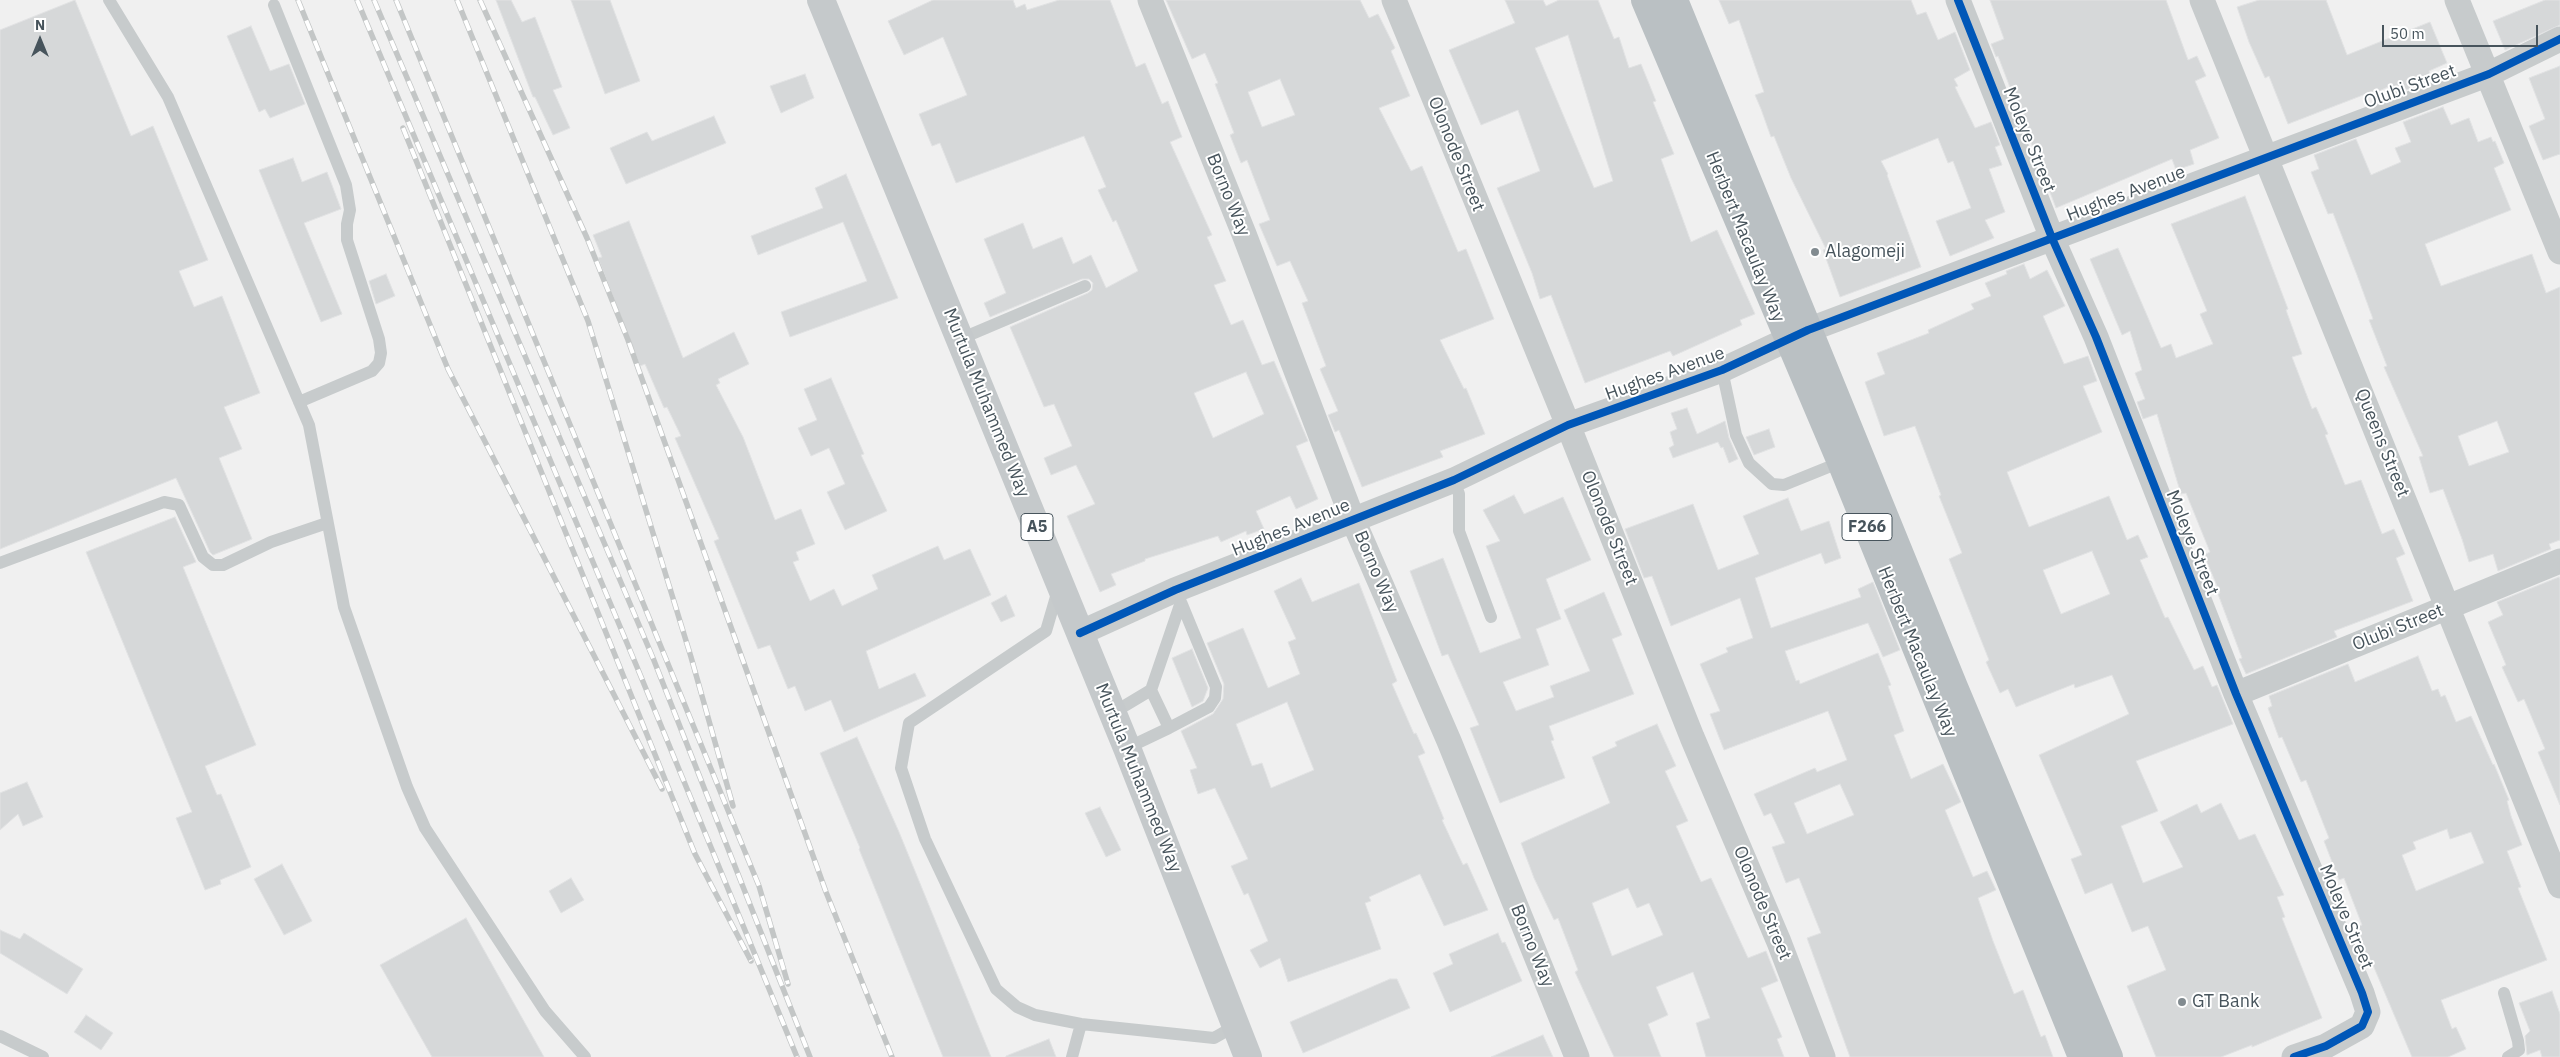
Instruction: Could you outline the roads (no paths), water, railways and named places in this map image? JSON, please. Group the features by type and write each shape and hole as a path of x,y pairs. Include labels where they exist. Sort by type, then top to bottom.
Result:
{"highway":[{"name":"Herbert Macaulay Way","path":"1645,0 1707,143 1797,335 2109,1057"},
{"name":"Herbert Macaulay Way","path":"1674,0 1797,335 1841,462 2082,1057"}],"main road":[{"name":"Murtula Muhammed Way","path":"821,0 1060,583 1111,714 1127,748 1248,1057"}],"street":[{"name":"Borno Way","path":"1150,0 1244,234 1353,520 1448,741 1577,1057"},
{"name":"Olonode Street","path":"1394,0 1568,425 1692,737 1779,942 1823,1057"},
{"name":"Moleye Street","path":"1958,0 2052,238 2096,337 2236,694 2362,993 2368,1012 2362,1026 2328,1051 2294,1057"},
{"name":"Queens Street","path":"2202,0 2267,156 2560,886"},
{"path":"2456,0 2489,74 2560,252"},
{"name":"Olubi Street","path":"2267,156 2489,74 2560,39"},
{"name":"Hughes Avenue","path":"1080,633 1178,596 1353,520 1454,480 1568,425 1722,370 1797,335 2267,156"},
{"name":"Olubi Street","path":"2236,694 2560,561"}],"lane":[{"path":"109,0 168,97 309,425 344,607 407,787 425,828 545,1011 585,1057"},
{"path":"274,5 347,191 350,210 347,224 347,240 379,339 381,352 380,363 372,371 299,402"},
{"path":"960,339 1085,286"},
{"path":"1722,370 1736,435 1749,463 1772,484 1784,485 1841,462"},
{"path":"1454,480 1458,494 1459,531 1491,616"},
{"path":"0,564 164,502 179,505 203,557 213,565 223,565 271,542 327,523"},
{"path":"1060,583 1046,631 909,723 901,768 925,839 996,989 1017,1007 1035,1015 1081,1024 1214,1038 1235,1026"},
{"path":"1169,728 1151,690 1178,596"},
{"path":"1127,748 1209,707 1215,698 1216,687 1178,596"},
{"path":"1111,714 1151,690"},
{"path":"2504,993 2519,1050 2508,1057"},
{"path":"1072,1057 1081,1024"},
{"path":"0,1036 43,1057"}],"railway":[{"path":"298,0 448,369 662,789"},
{"path":"357,0 637,667 797,1057"},
{"path":"374,0 653,658 810,1057"},
{"path":"396,0 759,886 788,984"},
{"path":"457,0 588,321 691,657 733,806"},
{"path":"480,0 587,238 628,340 826,892 892,1057"},
{"path":"403,128 695,854 751,961"}],"place":[{"name":"Alagomeji","path":"1815,252"},
{"name":"GT Bank","path":"2182,1002"}]}
